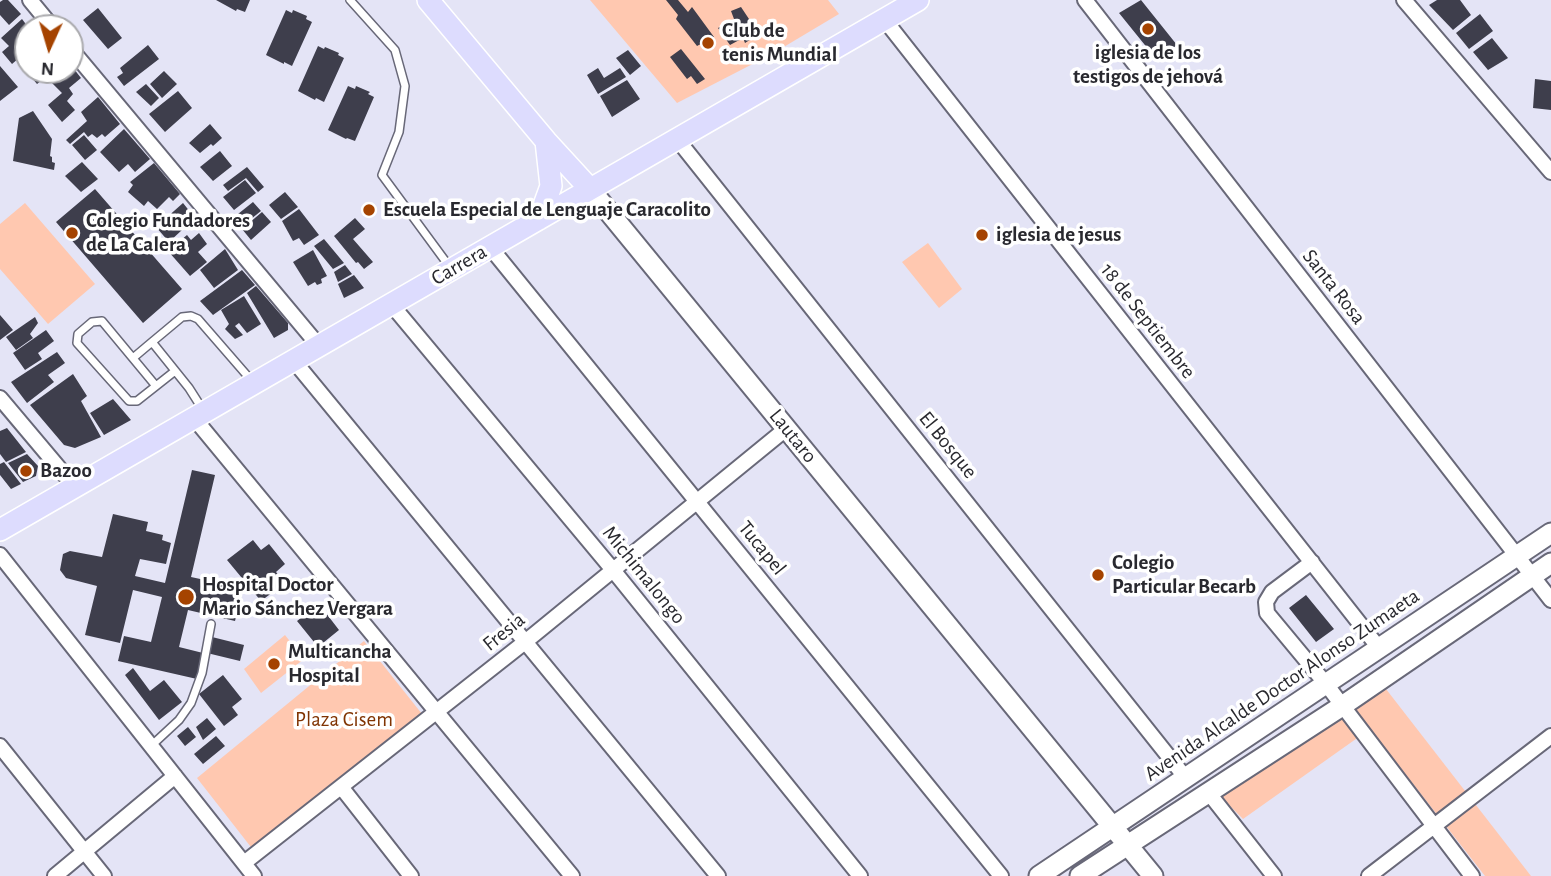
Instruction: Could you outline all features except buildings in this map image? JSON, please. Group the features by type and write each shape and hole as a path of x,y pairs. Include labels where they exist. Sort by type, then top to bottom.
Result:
{"main road":[{"name":"Lautaro","path":"428,0 546,141 590,189"},
{"name":"Carrera","path":"0,530 918,0"},
{"path":"539,219 551,187 546,141"}],"street":[{"path":"30,0 42,14"},
{"name":"Santa Rosa","path":"1085,0 1551,600"},
{"path":"1404,0 1551,172"},
{"name":"18 de Septiembre","path":"884,19 1379,648"},
{"path":"84,65 319,346"},
{"name":"El Bosque","path":"677,139 1185,778"},
{"name":"Lautaro","path":"590,189 1153,876"},
{"name":"Tucapel","path":"490,247 1001,876"},
{"name":"Michimalongo","path":"391,304 613,570 860,876"},
{"path":"293,361 718,876"},
{"path":"0,398 75,487"},
{"path":"199,415 437,713 572,876"},
{"name":"Fresia","path":"244,863 437,713 787,428"},
{"name":"Avenida Alcalde Doctor Alonso Zumaeta","path":"1039,876 1551,533"},
{"path":"0,555 254,876"},
{"path":"1312,562 1272,592 1266,602 1267,613 1472,876"},
{"path":"1080,876 1342,706 1551,563"},
{"path":"1369,876 1551,736"},
{"path":"0,746 104,876"},
{"path":"55,876 175,776"},
{"path":"342,788 411,876"},
{"path":"1208,792 1274,876"}],"lane":[{"path":"350,0 395,50 405,86 399,132 382,175 452,269"},
{"path":"133,358 182,317 191,316 198,319 254,384"},
{"path":"156,386 102,321 92,322 78,334 77,343 129,401 137,401 156,386 175,370"},
{"path":"152,342 175,370 199,415"},
{"path":"151,746 179,720 191,703 202,673 211,624"}],"green space":[{"name":"Club de tenis Mundial","path":"590,0 828,0 839,14 772,54 677,103"},
{"path":"25,203 95,284 48,324 0,269 0,224"},
{"path":"928,243 962,289 939,308 902,262"},
{"name":"Multicancha Hospital","path":"285,635 304,659 261,693 244,669"},
{"name":"Plaza Cisem","path":"364,641 426,719 254,851 197,778"},
{"path":"1386,689 1531,876 1485,876 1370,729 1243,819 1221,797"}],"place":[{"name":"iglesia de los testigos de jehová","path":"1148,29"},
{"name":"Club de tenis Mundial","path":"708,43"},
{"name":"Escuela Especial de Lenguaje Caracolito","path":"369,210"},
{"name":"Colegio Fundadores de La Calera","path":"72,233"},
{"name":"iglesia de jesus","path":"982,235"},
{"name":"Bazoo","path":"26,471"},
{"name":"Colegio Particular Becarb","path":"1098,575"},
{"name":"Hospital Doctor Mario Sánchez Vergara","path":"186,597"},
{"name":"Multicancha Hospital","path":"274,664"}]}
